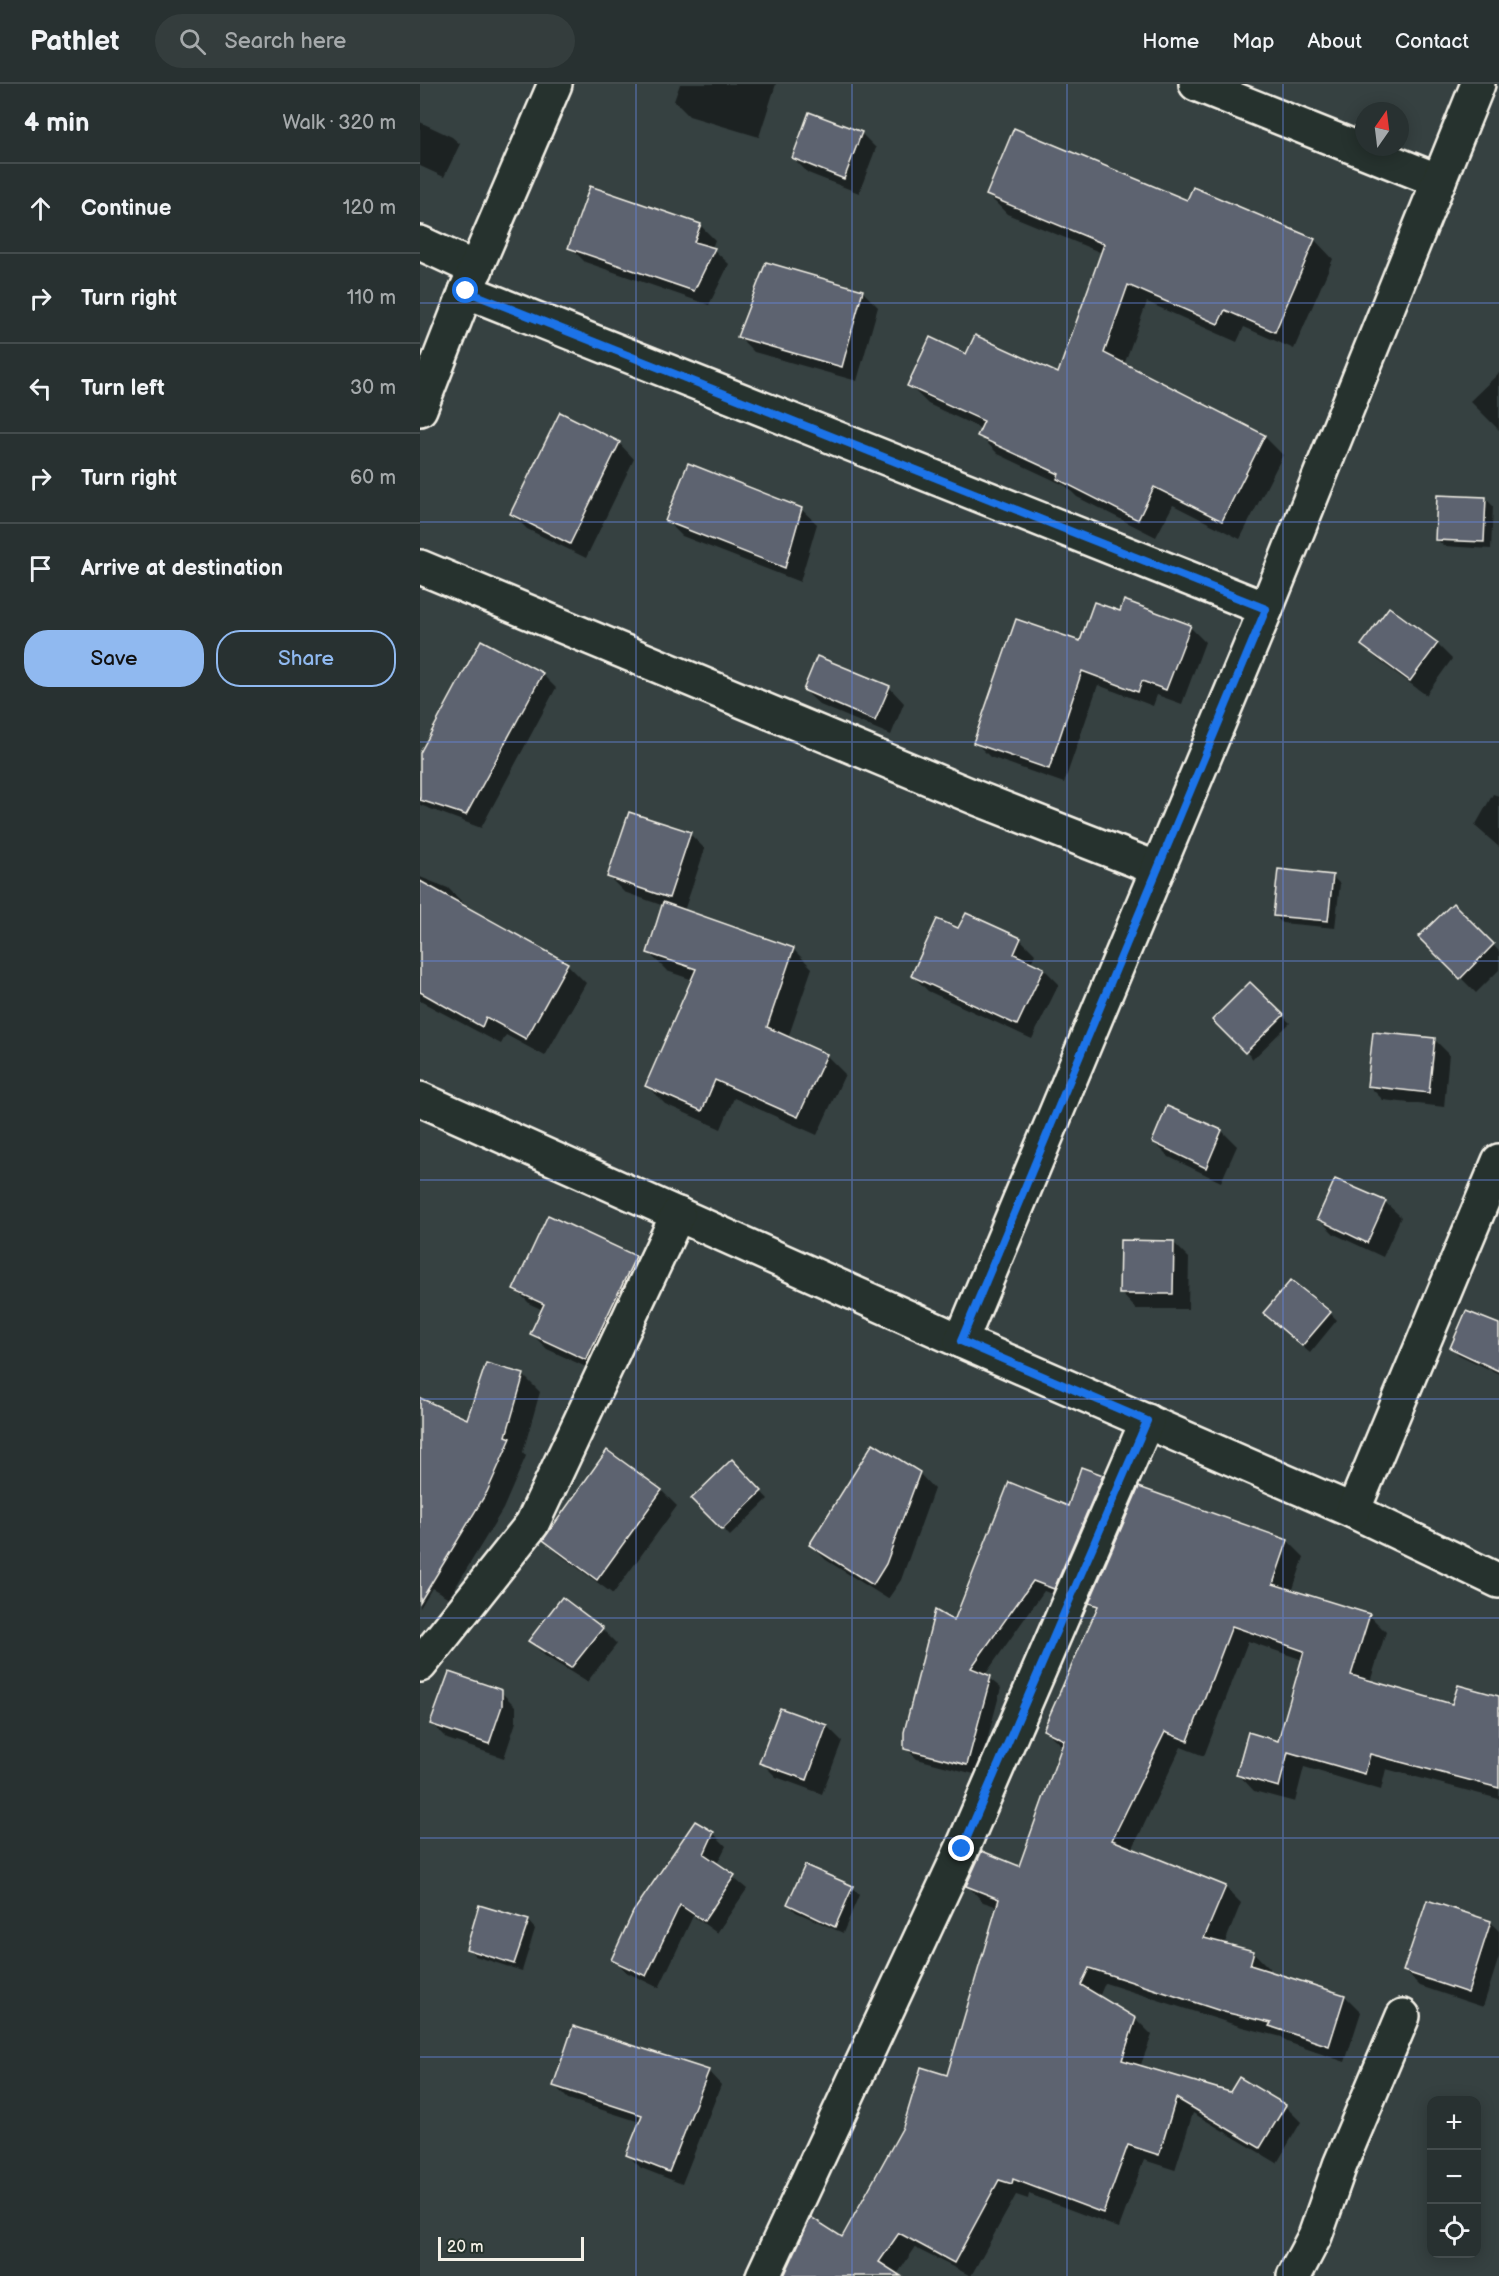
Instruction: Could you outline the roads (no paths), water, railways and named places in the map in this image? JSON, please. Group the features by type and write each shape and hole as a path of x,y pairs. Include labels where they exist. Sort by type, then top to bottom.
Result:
{"street":[{"path":"420,409 471,280 555,84"},
{"path":"1196,84 1439,181"},
{"path":"961,1341 1266,609 1478,84"},
{"path":"420,243 471,280 1266,609"},
{"path":"420,567 979,799 1158,869"},
{"path":"420,1099 961,1341 1353,1511 1499,1581"},
{"path":"1353,1511 1499,1161"},
{"path":"420,1665 532,1524 678,1214"},
{"path":"763,2276 962,1849 1147,1421"},
{"path":"1294,2276 1315,2236 1340,2165 1403,2016"}]}
